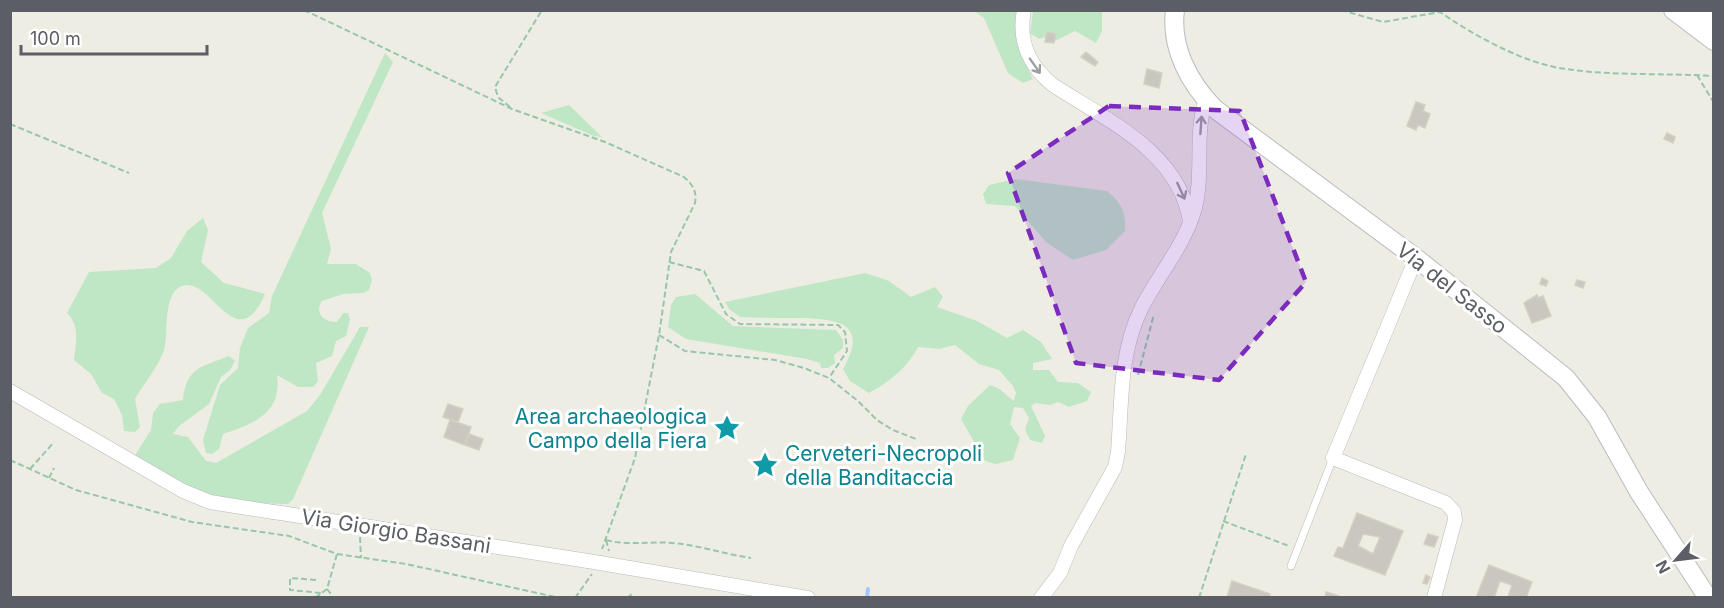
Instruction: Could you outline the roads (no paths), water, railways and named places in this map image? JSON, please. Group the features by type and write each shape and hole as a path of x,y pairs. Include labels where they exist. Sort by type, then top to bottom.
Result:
{"street":[{"path":"1024,10 1024,39 1030,58 1038,71 1053,85 1154,153 1178,186 1190,224"},
{"name":"Via del Sasso","path":"1176,10 1175,34 1190,78 1206,99 1230,122 1416,258 1571,383 1597,417 1644,500 1708,597"},
{"path":"1673,10 1713,41"},
{"path":"1695,10 1713,24"},
{"path":"1041,597 1060,573 1071,546 1115,466 1125,353 1142,308 1190,224 1198,191 1200,129 1206,99"},
{"path":"1416,258 1333,458 1446,503 1451,508 1455,523 1434,597"},
{"name":"Via Giorgio Bassani","path":"10,391 183,491 210,502 596,561 808,597"}],"lane":[{"path":"1291,566 1333,458"}],"waterway":[{"path":"867,598 868,589"}],"place":[{"name":"Area archaeologica Campo della Fiera","path":"727,428"},
{"name":"Cerveteri-Necropoli della Banditaccia","path":"765,465"}]}
